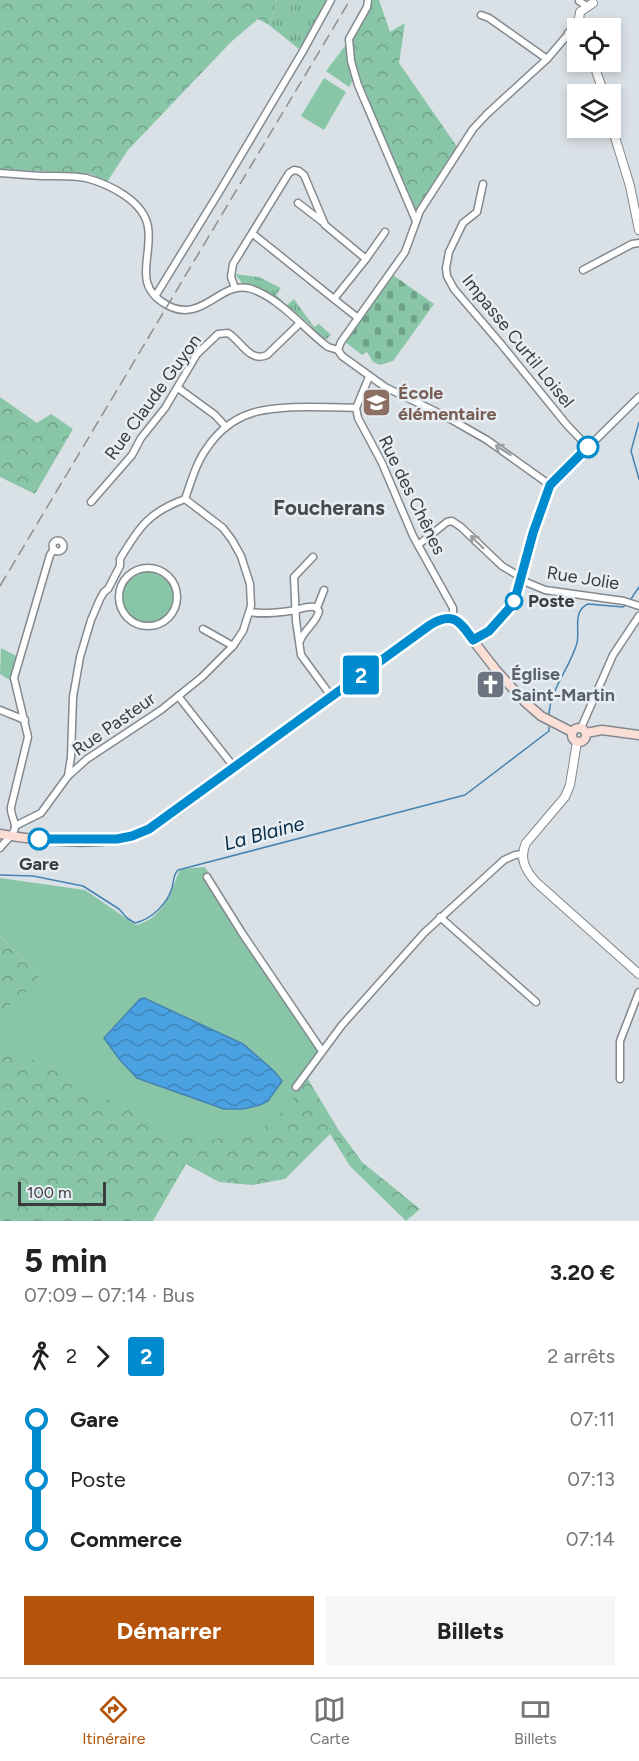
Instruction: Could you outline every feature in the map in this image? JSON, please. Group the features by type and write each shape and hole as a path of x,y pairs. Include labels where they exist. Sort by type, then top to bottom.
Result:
{"main road":[{"path":"5,835 45,840 97,840 132,836 161,821 430,625 445,618 453,618 463,626 495,670 541,716 579,731 602,730 639,735"},
{"path":"577,742 572,738 579,731"}],"street":[{"path":"156,295 303,51 331,0"},
{"path":"368,0 367,7 349,39 351,61 358,85 416,221"},
{"path":"579,0 585,5 593,3"},
{"path":"579,0 579,18"},
{"path":"583,18 593,3"},
{"path":"481,15 489,18 547,59"},
{"path":"338,350 340,342 408,247 416,221 473,129 547,59 567,34"},
{"path":"615,138 630,186 639,230"},
{"path":"236,288 231,277 233,264 289,173 294,170 304,175 324,223"},
{"path":"0,173 73,176 107,186 130,200 143,213 148,224 146,271 149,288 169,306 183,310 203,306 236,288 243,287 260,292 328,347 338,350 369,376 396,393 470,430 517,460 550,485"},
{"name":"Impasse Curtil Loisel","path":"483,184 477,212 463,223 449,252 446,261 447,276 454,289 588,447"},
{"path":"298,203 366,258"},
{"path":"334,299 385,232"},
{"path":"253,234 358,318"},
{"path":"583,270 632,244 639,243"},
{"name":"Rue Claude Guyon","path":"91,502 132,455 141,438 178,388 197,354 221,333 228,333 253,356 262,357 267,355 300,323"},
{"path":"68,776 73,697 80,657 91,620 100,598 108,590 120,566 120,559 147,520 166,506 185,499 203,454 213,439 226,427 248,414 272,408 356,408 369,376"},
{"path":"178,388 215,415 226,427"},
{"path":"473,640 489,631 511,607 550,485 639,397"},
{"name":"Rue des Chênes","path":"356,408 358,418 382,463 418,545 453,608 453,618"},
{"name":"Rue Pasteur","path":"15,826 41,813 68,776 87,759 143,722 216,664 243,631 250,612 250,584 237,548 218,523 185,499"},
{"name":"Rue Jolie","path":"418,545 447,522 452,521 502,566 521,579 545,590 624,601 639,606"},
{"path":"0,848 5,835 15,826 10,811 28,744 28,730 15,674 50,555 54,549"},
{"path":"313,557 294,577 299,642 304,660 331,696"},
{"path":"108,590 119,602 127,618 143,626 161,624 174,612 177,595 171,579 165,573 146,568 135,571 126,570 120,566"},
{"path":"119,602 123,582 135,571"},
{"path":"299,642 306,629 317,617 319,611 317,608 324,590"},
{"path":"250,612 295,610 308,606 317,608"},
{"path":"579,731 613,655 639,616"},
{"path":"203,629 233,646"},
{"path":"178,696 234,766"},
{"path":"0,710 25,720"},
{"path":"577,742 570,785 565,796 528,839 523,854 525,868 536,882 639,974"},
{"path":"71,749 78,756 87,759"},
{"path":"296,1087 354,1011 440,917 504,860 523,854"},
{"path":"207,877 322,1051"},
{"path":"440,917 536,1002"},
{"path":"620,1079 620,1041 639,992"}],"green space":[{"path":"0,0 277,0 269,25 258,19 231,42 128,150 107,182 91,174 0,169"},
{"path":"277,0 328,0 299,49 269,25"},
{"path":"372,0 379,0 390,32 405,23 399,63 458,148 415,213 362,88 346,41"},
{"path":"345,46 353,80 349,87 326,71"},
{"path":"324,78 346,92 324,130 301,116"},
{"path":"235,274 259,277 281,288 276,295 287,305 294,299 314,327 319,324 331,335 323,339 311,329 311,325 289,307 263,290 242,283"},
{"path":"393,275 434,304 393,361 380,365 373,362 367,352 362,355 345,342"},
{"path":"0,397 37,423 51,414 73,429 35,494 0,477"},
{"path":"148,570 158,572 167,578 173,587 175,597 173,607 167,616 158,622 148,624 138,622 129,616 123,607 121,597 123,587 129,578 138,572"},
{"path":"1,648 18,657 10,680 0,674"},
{"path":"205,867 323,1058 286,1109 259,1130 212,1140 175,1132 131,1112 0,1042 0,1012 43,981 0,936 0,878 85,890 136,925 145,922 159,911 180,869"},
{"path":"0,936 43,981 295,1093 308,1079 338,1129 362,1162 420,1209 406,1221 350,1166 330,1134 285,1179 252,1185 219,1182 186,1164 153,1221 0,1221"}],"water":[{"path":"144,998 243,1044 282,1081 268,1101 243,1109 224,1109 137,1078 104,1038 140,999"}],"waterway":[{"name":"La Blaine","path":"639,422 631,451 639,479"},
{"name":"La Blaine","path":"631,599 639,587"},
{"name":"La Blaine","path":"549,715 556,687 577,643 580,611 588,604 623,607 626,605"},
{"name":"La Blaine","path":"0,875 33,876 83,886 119,909 135,923 147,918 163,905 170,894 174,876 178,870 465,795 549,731 549,727"}],"railway":[{"path":"0,586 350,0"}],"bus line":[{"name":"2","path":"39,839 117,839 141,833 161,821 436,621 453,618 463,626 473,640 482,636 514,603 533,533 550,485 588,447"}],"place":[{"name":"École élémentaire","path":"377,403"},
{"name":"Poste","path":"514,601"},
{"name":"Église Saint-Martin","path":"490,684"},
{"name":"Gare","path":"39,839"}],"district":[{"name":"Foucherans","path":"329,507"}]}
